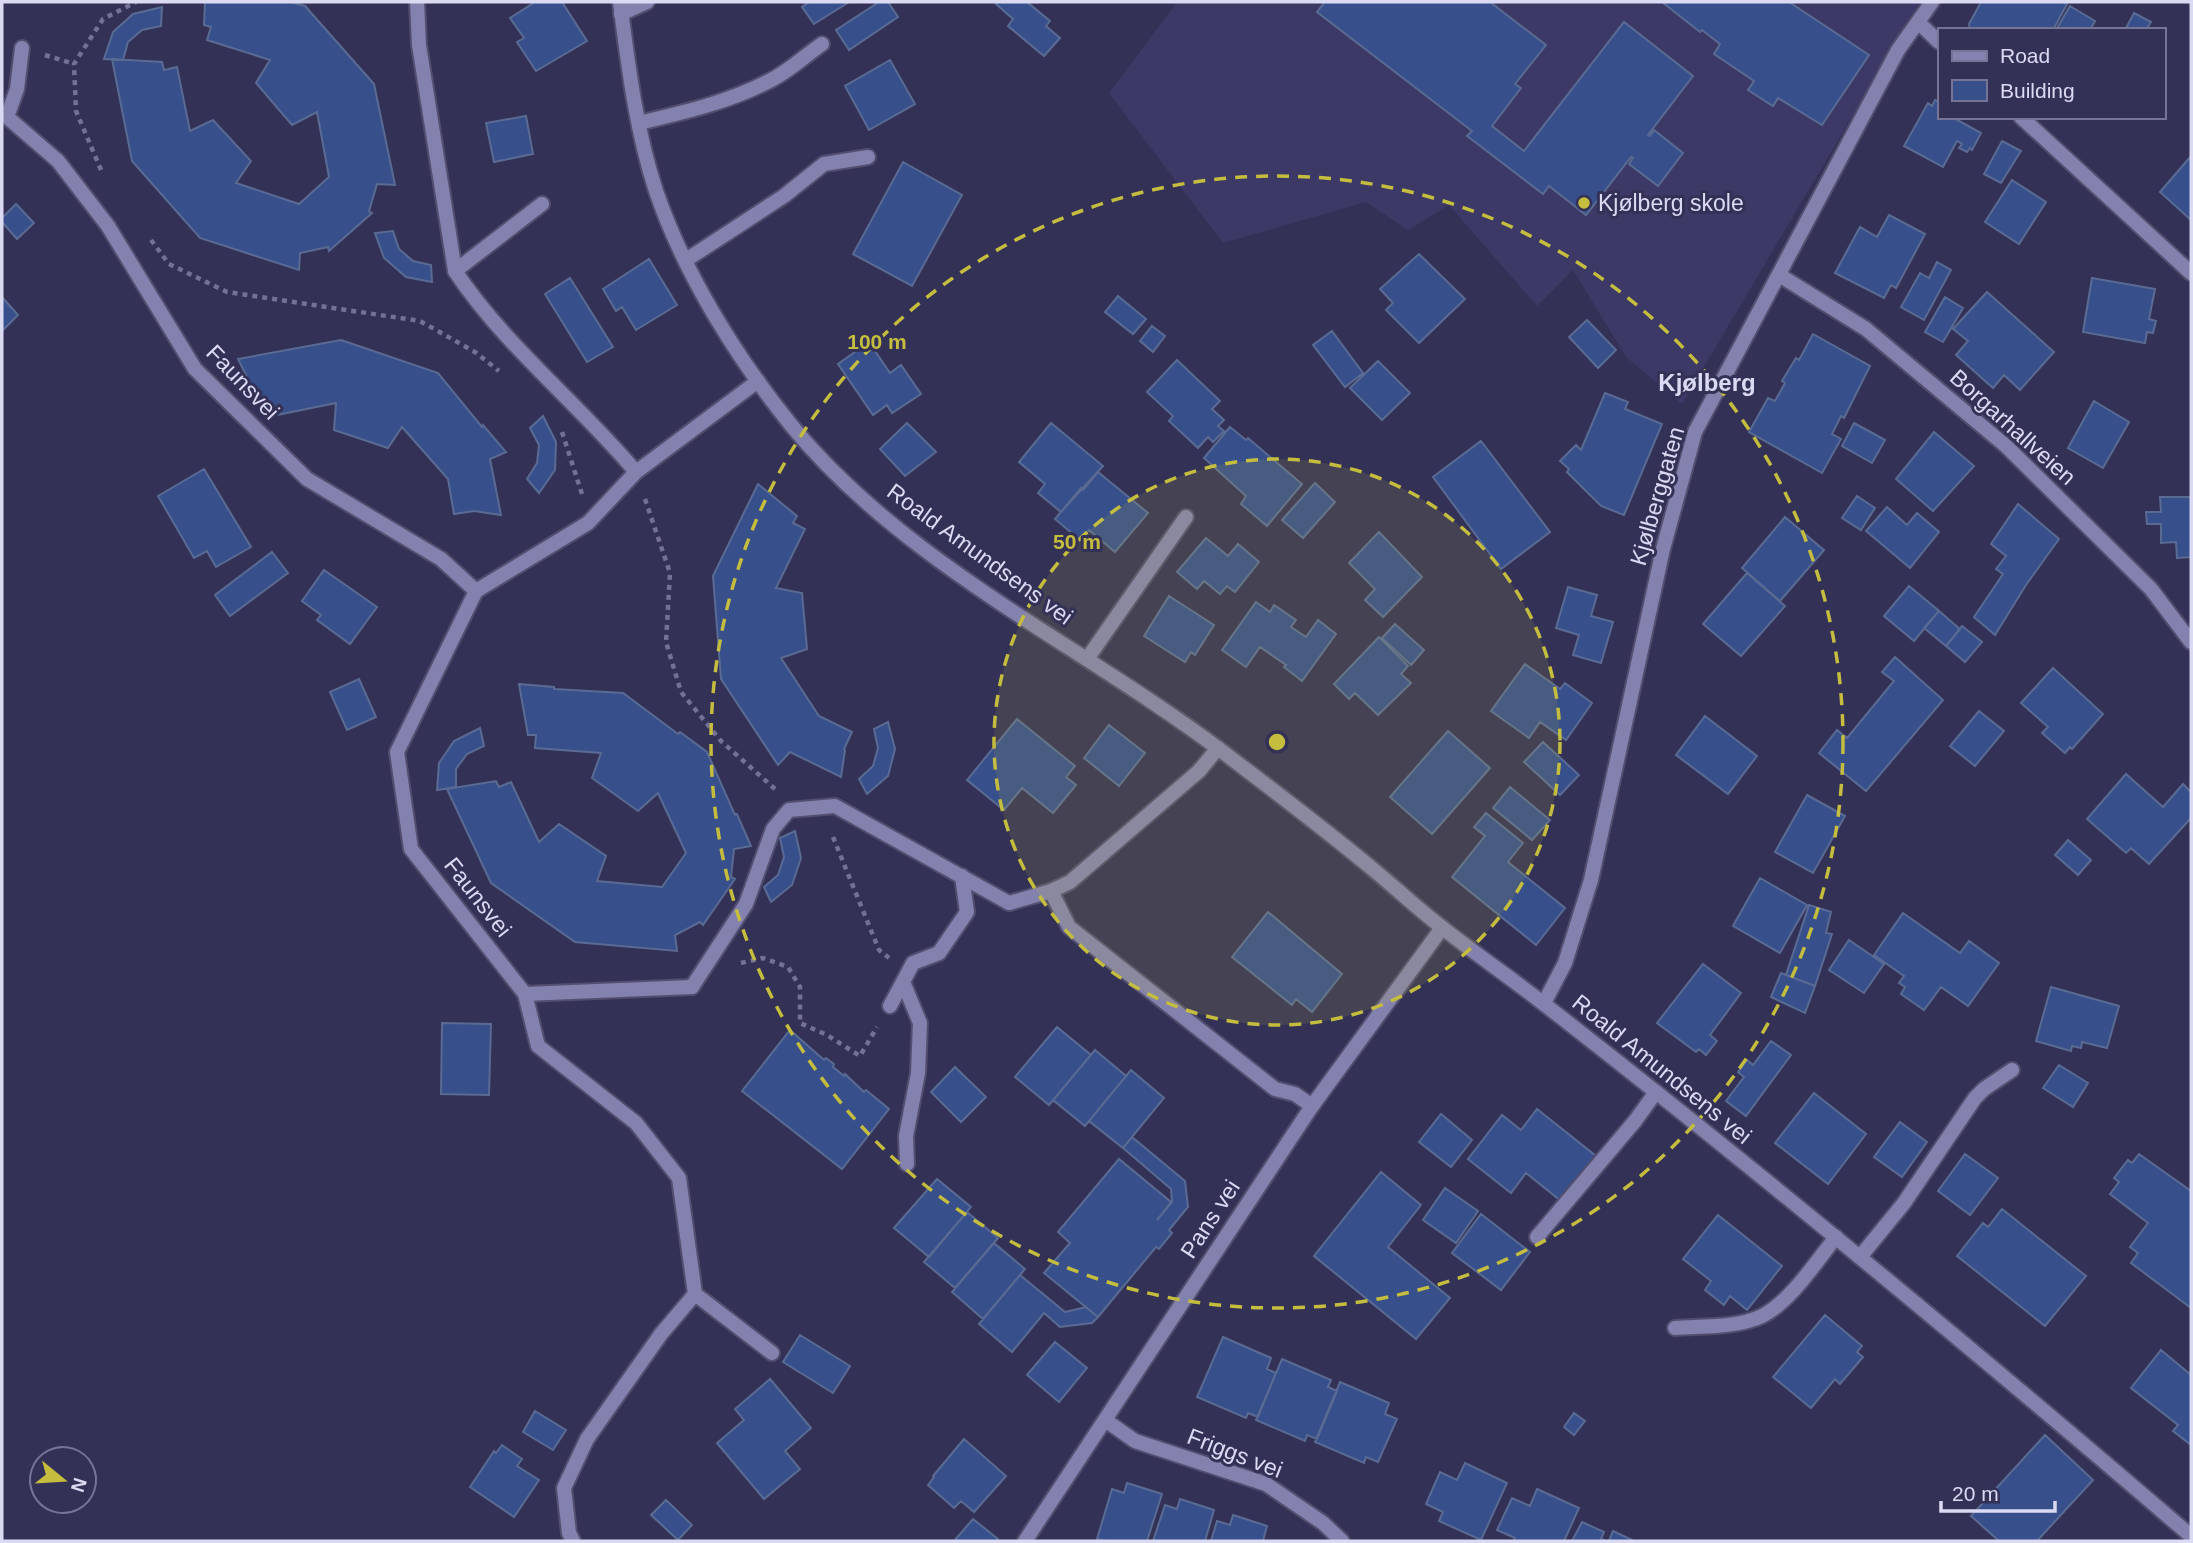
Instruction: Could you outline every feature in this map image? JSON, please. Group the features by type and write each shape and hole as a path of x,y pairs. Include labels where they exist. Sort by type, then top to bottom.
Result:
{"street":[{"path":"417,2 419,44 455,271 478,305 612,443 636,472"},
{"path":"620,8 647,2"},
{"name":"Kjølberggaten","path":"1544,1003 1565,963 1591,880 1663,549 1695,432 1898,50 1932,2"},
{"name":"Roald Amundsens vei","path":"620,8 639,123 656,192 686,260 717,320 758,381 795,429 894,526 960,574 1218,748 1371,867 1442,928 1544,1003 1836,1237 2191,1536"},
{"path":"1919,23 1938,40"},
{"path":"639,123 729,100 775,78 822,44"},
{"path":"5,115 17,89 22,48"},
{"name":"Faunsvei","path":"5,115 58,161 108,226 195,369 307,479 440,559 476,591 397,752 411,849 525,995"},
{"path":"2023,119 2191,273"},
{"path":"686,260 784,197 824,164 868,157"},
{"path":"455,271 542,204"},
{"name":"Borgarhallveien","path":"1779,275 1866,329 2006,446 2151,589 2191,642"},
{"path":"476,591 588,523 636,472 758,381"},
{"path":"1087,659 1186,517"},
{"path":"772,1353 695,1294 678,1178 636,1123 538,1046 525,995 695,981 746,904 773,829 789,810 835,806 1009,903 1051,891 1070,882 1199,771 1218,748"},
{"path":"890,1006 913,963 939,953 967,912 962,876"},
{"path":"1051,891 1069,927 1275,1089 1295,1094 1312,1105"},
{"name":"Pans vei","path":"1025,1541 1312,1105 1442,928"},
{"path":"905,978 920,1023 918,1073 906,1136 907,1164"},
{"path":"1860,1257 1904,1203 1975,1098 1984,1088 2012,1070"},
{"path":"1537,1237 1635,1121 1656,1092"},
{"path":"1675,1328 1739,1322 1760,1317 1775,1307 1802,1279 1836,1237"},
{"path":"573,1541 569,1533 564,1488 587,1439 661,1334 695,1294"},
{"name":"Friggs vei","path":"1105,1420 1135,1441 1266,1484 1323,1523 1342,1541"}],"path":[{"path":"105,179 76,111 74,64 103,19 136,2"},
{"path":"145,232 169,264 227,292 420,321 475,352 507,376"},
{"path":"559,422 581,491 588,523"},
{"path":"636,472 670,573 666,642 681,692 721,741 777,790 789,810"},
{"path":"821,807 879,950 905,978"},
{"path":"695,981 764,958 788,967 800,987 800,1023 827,1035 860,1056 890,1006"}],"shaded area":[{"name":"Kjølberg skole","path":"1177,2 1920,2 1682,404 1626,357 1573,270 1537,306 1449,205 1408,230 1366,202 1223,243 1109,93"}],"building":[{"path":"205,2 291,2 305,6 374,84 395,185 377,184 369,211 372,213 329,251 328,247 300,253 299,270 200,238 132,161 112,59 162,62 164,70 177,67 190,131 213,120 251,161 236,183 299,204 329,177 317,112 292,125 256,83 270,60 207,40 211,27 204,25"},
{"path":"535,2 562,2 587,41 536,71 517,42 524,38 510,18"},
{"path":"809,2 849,2 814,24 802,7"},
{"path":"879,2 888,2 898,17 849,50 836,30"},
{"path":"1027,2 1050,21 1046,26 1060,38 1044,56 1008,26 1013,19 996,4"},
{"path":"1325,2 1490,2 1546,45 1515,84 1521,88 1492,126 1524,151 1624,22 1693,76 1648,135 1654,130 1683,153 1658,186 1629,164 1633,158 1631,157 1586,215 1549,186 1543,194 1467,136 1472,131 1317,12"},
{"path":"1662,2 1789,2 1869,55 1822,125 1778,98 1773,106 1748,90 1754,81 1714,54 1720,44"},
{"path":"1981,2 2067,4 2054,28 1970,28 1969,24"},
{"path":"2070,6 2095,21 2091,28 2057,28"},
{"path":"162,7 161,26 142,30 128,42 123,60 104,59 113,32 133,14"},
{"path":"2134,13 2151,22 2147,28 2126,28"},
{"path":"890,60 915,104 869,130 845,86"},
{"path":"1935,100 1938,102 1938,119 1956,119 1981,133 1972,150 1970,148 1967,152 1959,148 1962,144 1957,141 1943,167 1904,146 1928,103 1932,106"},
{"path":"526,116 533,154 494,162 486,123"},
{"path":"2002,141 2021,151 2001,183 1984,174"},
{"path":"2191,156 2191,220 2160,192"},
{"path":"903,162 962,195 912,286 853,254"},
{"path":"2012,180 2046,202 2019,244 1985,222"},
{"path":"16,204 34,223 17,239 2,222 2,218"},
{"path":"1889,215 1925,234 1896,288 1891,285 1884,298 1835,273 1860,227 1877,237"},
{"path":"393,231 399,249 413,261 431,265 432,282 406,277 384,258 375,233"},
{"path":"1419,254 1465,299 1419,343 1386,310 1393,303 1380,289"},
{"path":"649,259 677,305 636,330 622,307 616,311 603,289"},
{"path":"1937,262 1951,270 1924,320 1901,307 1920,273 1929,278"},
{"path":"570,278 613,347 587,362 545,294"},
{"path":"2092,278 2155,289 2149,319 2156,321 2153,333 2147,332 2145,343 2083,332"},
{"path":"1987,292 2054,352 2020,390 2004,375 1993,388 1956,355 1968,341 1953,329"},
{"path":"1118,296 1146,319 1133,334 1105,312"},
{"path":"2,297 18,315 2,331"},
{"path":"1945,297 1963,308 1943,342 1925,332"},
{"path":"1587,320 1616,350 1598,368 1569,337"},
{"path":"1152,326 1165,336 1153,352 1140,341"},
{"path":"1332,331 1363,373 1345,387 1313,345"},
{"path":"1813,334 1870,366 1844,418 1841,416 1832,434 1841,439 1822,473 1749,432 1768,398 1775,401 1785,383 1782,381 1796,358 1799,360"},
{"path":"341,340 438,373 506,452 490,459 501,515 474,511 454,514 448,479 402,427 388,448 334,430 336,403 272,416 270,403 261,405 238,359"},
{"path":"869,342 890,373 901,365 921,394 892,413 887,405 873,415 838,364"},
{"path":"1177,360 1220,401 1212,409 1224,420 1218,426 1224,431 1213,442 1208,437 1198,448 1169,421 1173,416 1147,392"},
{"path":"1378,361 1410,393 1382,420 1350,388"},
{"path":"1605,393 1628,402 1625,409 1662,424 1624,515 1601,506 1567,472 1569,469 1560,461 1576,445 1581,450"},
{"path":"2094,401 2129,422 2103,468 2068,448"},
{"path":"543,416 556,442 555,470 539,493 527,479 537,463 539,445 530,428"},
{"path":"907,423 936,452 905,476 880,449"},
{"path":"1051,423 1103,466 1061,512 1038,493 1045,484 1019,462"},
{"path":"1854,423 1885,440 1872,463 1842,446"},
{"path":"1230,427 1246,440 1248,438 1302,484 1267,526 1241,504 1246,496 1204,458"},
{"path":"1934,432 1974,466 1933,511 1896,479"},
{"path":"1481,441 1550,532 1501,569 1433,477"},
{"path":"204,469 251,547 216,567 207,551 194,558 158,496"},
{"path":"1098,472 1148,513 1115,552 1089,530 1080,540 1055,519"},
{"path":"1315,483 1335,502 1303,538 1282,520"},
{"path":"758,484 797,516 793,523 805,529 776,588 802,593 807,649 781,658 819,716 852,732 844,749 841,777 790,752 778,765 721,679 713,576"},
{"path":"1857,496 1875,508 1861,530 1842,518"},
{"path":"2160,497 2191,497 2191,557 2177,558 2176,542 2161,543 2161,524 2147,524 2146,512 2161,512"},
{"path":"2018,504 2059,539 1995,635 1974,617 2003,574 1996,569 2006,556 1991,544"},
{"path":"1887,507 1907,525 1917,513 1939,532 1910,568 1866,531"},
{"path":"1785,517 1824,550 1780,601 1742,568"},
{"path":"1379,532 1422,577 1383,617 1365,600 1375,589 1349,563"},
{"path":"1206,538 1228,556 1238,544 1259,562 1235,592 1227,586 1220,594 1204,581 1197,589 1177,572"},
{"path":"272,552 288,573 230,616 215,595"},
{"path":"324,570 377,607 350,644 317,620 321,615 302,601"},
{"path":"1747,573 1785,606 1741,656 1703,624"},
{"path":"1909,586 1939,611 1914,641 1884,616"},
{"path":"1568,587 1597,595 1591,616 1613,622 1601,663 1573,655 1579,635 1556,628"},
{"path":"1169,596 1214,625 1195,655 1191,652 1185,662 1144,636"},
{"path":"1256,602 1270,612 1274,605 1296,620 1291,627 1306,637 1318,620 1336,634 1302,681 1284,667 1286,665 1260,647 1246,667 1222,650"},
{"path":"1939,611 1960,629 1946,646 1924,628"},
{"path":"1395,624 1424,650 1411,665 1382,638"},
{"path":"1962,626 1982,642 1965,662 1946,646"},
{"path":"1379,637 1408,666 1401,674 1411,683 1378,715 1355,693 1349,699 1334,684"},
{"path":"1895,657 1943,700 1866,791 1819,753 1837,730 1847,738 1894,681 1882,672"},
{"path":"1525,664 1560,689 1565,683 1592,703 1566,740 1540,722 1529,738 1491,711"},
{"path":"2053,668 2103,714 2072,749 2070,747 2065,753 2042,733 2048,727 2021,703"},
{"path":"359,679 376,717 347,730 330,692"},
{"path":"519,684 623,693 707,752 751,846 734,849 731,877 735,879 703,925 700,922 675,935 677,951 575,942 491,883 447,789 496,781 499,787 511,782 539,842 559,824 606,856 597,881 662,887 686,853 658,793 638,811 592,778 601,753 535,748 536,735 528,735"},
{"path":"1979,711 2004,731 1975,766 1950,746"},
{"path":"1705,716 1757,756 1728,794 1676,755"},
{"path":"1017,719 1075,766 1066,777 1076,785 1053,813 1022,788 1004,810 967,780"},
{"path":"888,722 895,749 888,776 867,794 859,779 873,766 878,748 874,729"},
{"path":"1109,725 1145,753 1119,786 1084,758"},
{"path":"480,728 484,746 467,754 456,769 456,787 437,790 439,763 454,741"},
{"path":"1448,731 1490,768 1432,834 1390,797"},
{"path":"1543,742 1579,775 1560,795 1524,762"},
{"path":"2126,774 2163,807 2183,784 2191,792 2191,818 2149,864 2131,848 2126,853 2087,819"},
{"path":"1510,787 1550,820 1532,840 1493,808"},
{"path":"1807,795 1845,816 1813,873 1775,852"},
{"path":"1486,813 1523,843 1508,862 1565,908 1536,945 1452,877 1485,836 1474,827"},
{"path":"795,831 801,858 792,885 771,902 764,887 778,875 784,857 780,838"},
{"path":"2068,840 2091,860 2078,875 2055,855"},
{"path":"1760,878 1807,905 1780,953 1733,926"},
{"path":"1809,905 1831,912 1826,933 1832,934 1815,986 1786,975"},
{"path":"1268,912 1342,974 1312,1012 1296,999 1292,1005 1232,957"},
{"path":"1903,913 1960,953 1969,941 1999,963 1968,1006 1941,987 1924,1010 1901,994 1905,987 1899,983 1904,976 1874,955"},
{"path":"1849,940 1884,964 1864,993 1829,970"},
{"path":"1703,964 1741,993 1710,1035 1717,1041 1706,1055 1699,1049 1696,1052 1657,1023"},
{"path":"1781,973 1815,986 1805,1013 1771,997"},
{"path":"2051,987 2119,1006 2107,1048 2082,1042 2081,1048 2072,1046 2071,1051 2036,1041"},
{"path":"442,1023 491,1024 489,1095 441,1094"},
{"path":"1057,1027 1091,1055 1049,1105 1015,1077"},
{"path":"790,1030 824,1060 826,1058 834,1064 833,1067 864,1092 866,1090 889,1109 842,1169 742,1091"},
{"path":"1771,1041 1791,1055 1746,1116 1726,1101 1744,1077 1738,1072 1747,1060 1753,1065"},
{"path":"1095,1050 1126,1076 1085,1126 1053,1100"},
{"path":"2059,1065 2088,1083 2073,1107 2043,1088"},
{"path":"955,1067 986,1097 961,1122 931,1092"},
{"path":"1131,1070 1164,1098 1123,1148 1089,1121"},
{"path":"1814,1093 1866,1134 1828,1184 1775,1143"},
{"path":"1537,1109 1596,1156 1561,1201 1526,1173 1511,1193 1468,1159 1502,1115 1521,1130"},
{"path":"1441,1114 1472,1140 1451,1167 1419,1142"},
{"path":"1900,1122 1927,1142 1902,1177 1874,1157"},
{"path":"1132,1137 1185,1181 1188,1207 1169,1230 1172,1233 1159,1249 1156,1247 1098,1317 1044,1273 1070,1243 1058,1232 1119,1159 1171,1202 1157,1220 1172,1202 1171,1189 1123,1148"},
{"path":"1965,1154 1998,1178 1970,1215 1938,1191"},
{"path":"2139,1154 2191,1191 2191,1308 2131,1263 2138,1253 2130,1247 2148,1223 2110,1194 2119,1182 2114,1178 2128,1160 2132,1163"},
{"path":"1381,1172 1421,1205 1388,1247 1450,1298 1416,1339 1314,1256"},
{"path":"937,1179 971,1207 929,1257 894,1228"},
{"path":"1445,1188 1478,1211 1456,1243 1423,1220"},
{"path":"2002,1209 2086,1276 2045,1326 1957,1256 1983,1223 1988,1227"},
{"path":"967,1212 998,1238 955,1288 924,1262"},
{"path":"1481,1214 1530,1252 1501,1290 1452,1253"},
{"path":"1718,1215 1782,1266 1747,1310 1730,1296 1724,1305 1705,1290 1711,1281 1683,1259"},
{"path":"994,1243 1025,1269 983,1319 952,1292"},
{"path":"1020,1275 1065,1312 1086,1307 1098,1317 1092,1323 1060,1327 1044,1313 1012,1352 979,1324"},
{"path":"1825,1315 1862,1346 1857,1352 1863,1357 1840,1384 1835,1379 1811,1408 1773,1377"},
{"path":"800,1335 850,1366 833,1393 783,1362"},
{"path":"1223,1337 1271,1358 1267,1369 1276,1373 1258,1417 1248,1413 1246,1418 1197,1397"},
{"path":"1055,1342 1087,1368 1059,1402 1027,1375"},
{"path":"2161,1350 2191,1375 2191,1445 2173,1431 2178,1425 2131,1388"},
{"path":"1282,1359 1331,1380 1328,1387 1337,1391 1317,1439 1307,1435 1305,1441 1256,1420"},
{"path":"770,1379 811,1428 785,1451 800,1469 764,1499 717,1443 744,1420 735,1409"},
{"path":"1340,1382 1389,1403 1385,1414 1397,1419 1378,1462 1366,1457 1364,1463 1315,1442"},
{"path":"535,1411 566,1430 553,1450 523,1432"},
{"path":"1574,1413 1585,1421 1574,1435 1564,1427"},
{"path":"2045,1435 2093,1480 2037,1541 1999,1541 1971,1516"},
{"path":"964,1439 1006,1476 974,1512 961,1501 954,1508 928,1485"},
{"path":"502,1445 522,1459 517,1466 539,1480 514,1517 470,1487 494,1451 496,1453"},
{"path":"1465,1463 1507,1483 1481,1540 1439,1521 1443,1512 1426,1504 1440,1472 1457,1480"},
{"path":"1127,1483 1162,1494 1147,1541 1097,1539 1112,1489 1124,1493"},
{"path":"1537,1489 1579,1508 1564,1541 1513,1541 1515,1538 1497,1530 1512,1498 1530,1506"},
{"path":"1180,1499 1214,1510 1205,1541 1153,1541 1165,1505 1177,1509"},
{"path":"666,1500 692,1525 678,1540 651,1515"},
{"path":"1233,1515 1267,1526 1263,1541 1211,1541 1217,1521 1230,1525"},
{"path":"973,1519 998,1539 954,1541"},
{"path":"1582,1522 1604,1532 1601,1539 1606,1541 1572,1541"},
{"path":"1613,1531 1634,1541 1609,1541"}],"place":[{"name":"Kjølberg skole","path":"1584,203"}],"district":[{"name":"Kjølberg","path":"1707,383"}]}
